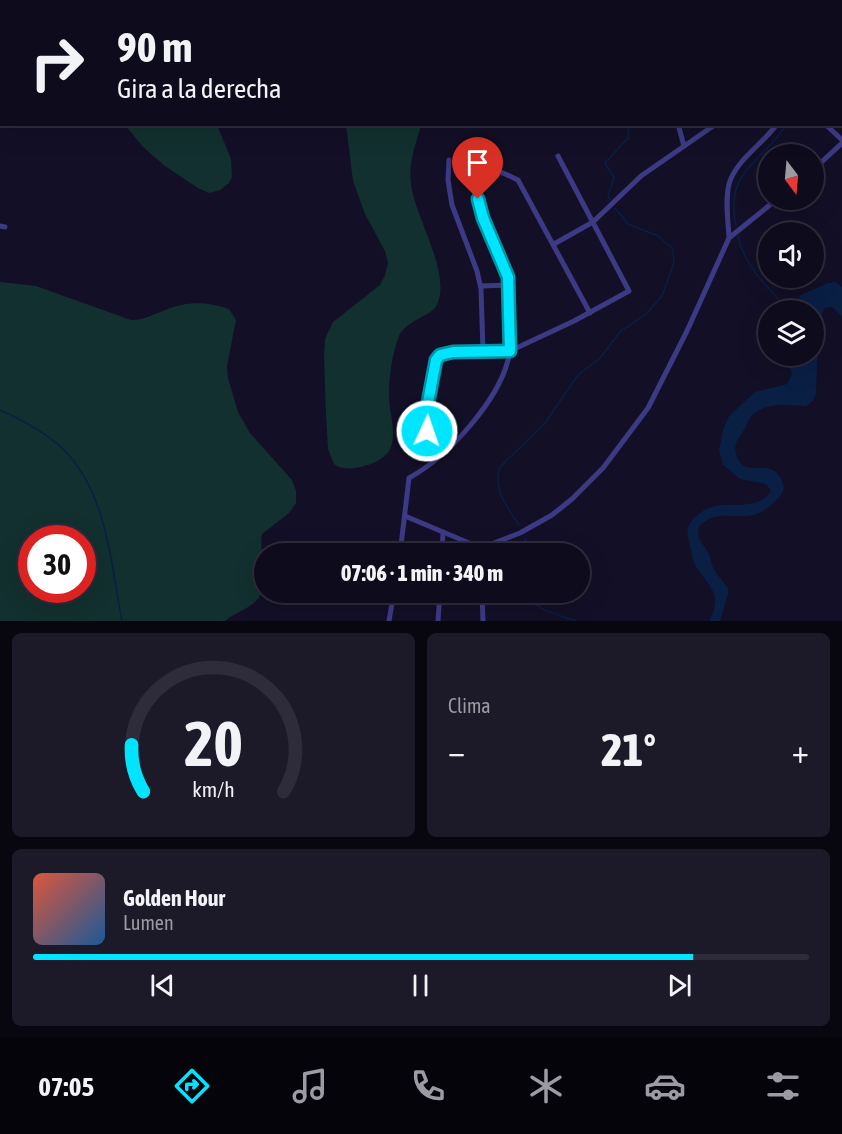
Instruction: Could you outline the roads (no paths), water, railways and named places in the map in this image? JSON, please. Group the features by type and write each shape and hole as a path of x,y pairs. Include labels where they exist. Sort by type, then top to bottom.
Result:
{"street":[{"path":"679,126 684,146"},
{"path":"554,244 593,222 634,182 713,126"},
{"path":"498,543 552,515 586,486 614,455 648,408 687,331 729,238 728,204 732,178 775,126"},
{"path":"824,159 842,142 827,126"},
{"path":"440,455 427,431 426,420 437,358 446,352 510,351 590,313 629,291 558,156"},
{"path":"448,160 452,205 481,286 483,351"},
{"path":"401,543 409,478 440,455 478,416 493,395 505,372 510,351 509,285 506,270 480,208 478,183 486,165 518,180 590,313"},
{"path":"729,238 764,210"},
{"path":"481,286 509,285"},
{"path":"405,516 465,543"},
{"path":"443,543 444,532"},
{"path":"389,621 392,603"},
{"path":"438,621 439,603"},
{"path":"482,603 483,621"}],"water":[{"path":"836,282 842,287 842,316 832,307 824,308 824,300 797,300 801,295 817,288 824,288 824,285"},
{"path":"790,366 817,366 816,394 813,401 806,406 776,405 756,412 739,437 735,451 742,465 768,468 780,476 784,486 778,499 756,514 714,517 698,528 699,539 708,552 714,570 728,588 720,621 710,621 715,599 711,588 697,569 688,537 688,528 692,520 711,507 757,502 771,491 766,484 740,479 723,465 719,451 723,430 729,416 755,392 787,384 792,374"}],"waterway":[{"path":"610,200 608,195 614,178 605,163 628,138 629,126"},
{"path":"736,226 735,192 740,179 785,126"},
{"path":"519,525 502,498 498,483 500,467 545,423 578,375 600,358 621,331 646,314 662,296 674,263 673,249 658,236 628,224 615,208"},
{"path":"738,236 752,267 780,300"},
{"path":"0,410 49,437 78,466 98,507 105,530 122,621"},
{"path":"525,538 526,543"},
{"path":"534,603 541,608 576,621"}]}
